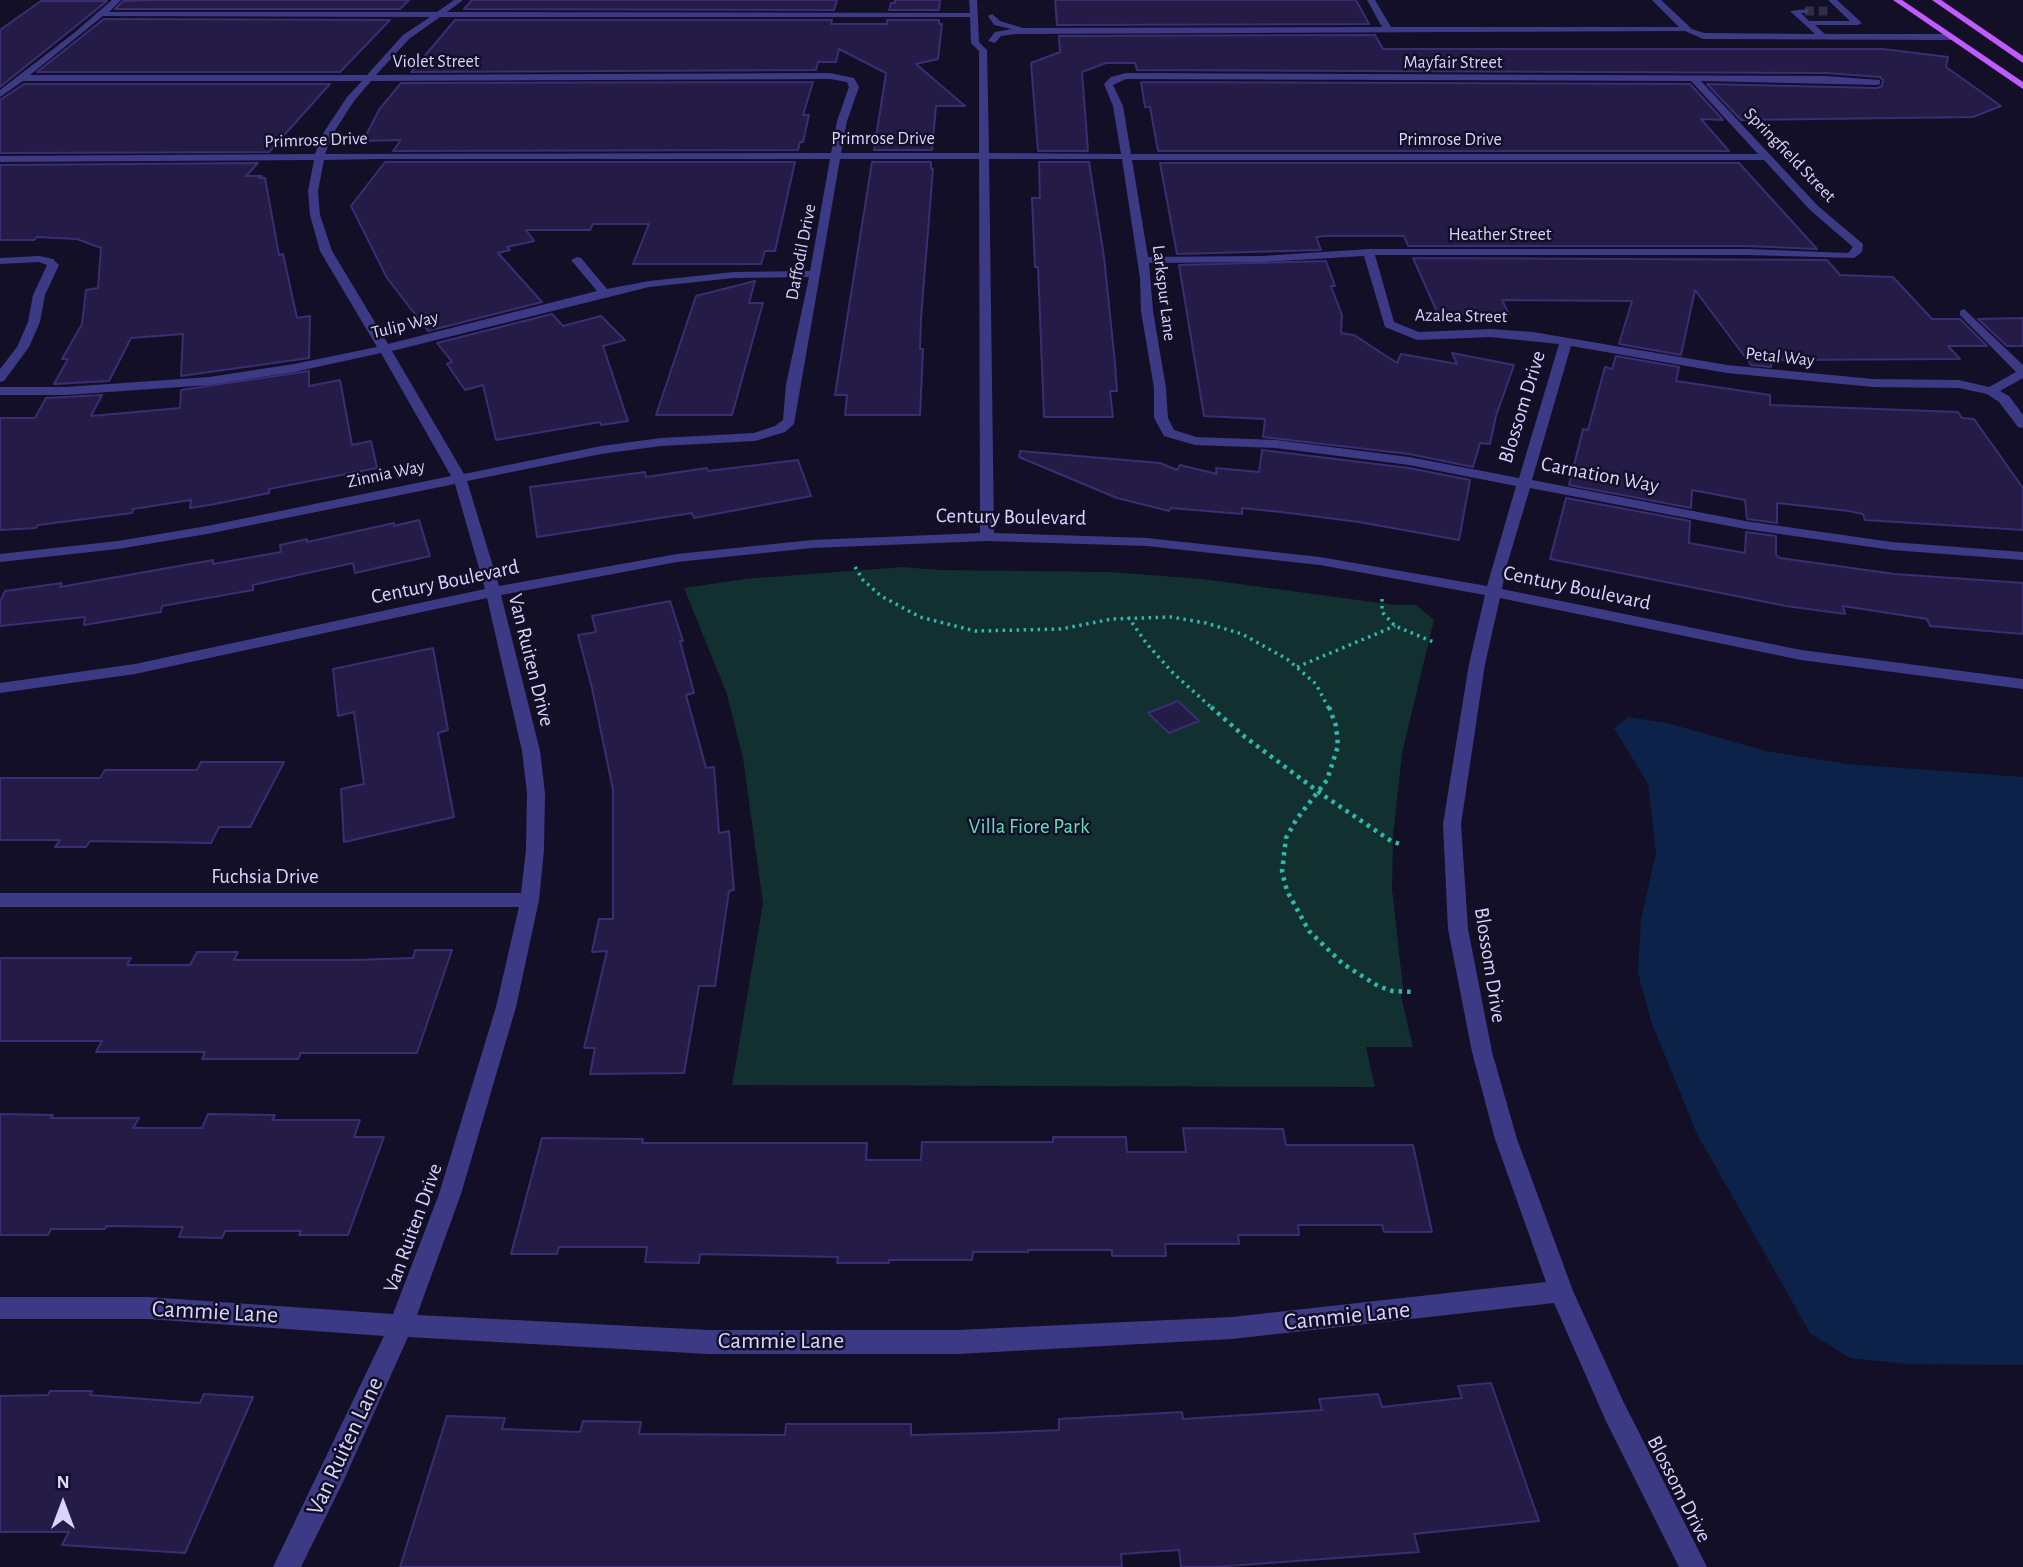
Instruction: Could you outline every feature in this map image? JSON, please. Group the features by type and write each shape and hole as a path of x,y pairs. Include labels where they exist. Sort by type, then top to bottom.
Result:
{"main road":[{"path":"1897,0 2023,86"},
{"path":"1936,0 2023,60"}],"street":[{"path":"0,94 77,35 117,0"},
{"name":"Van Ruiten Drive","path":"401,1325 458,1167 506,1007 530,900 535,850 536,793 531,751 493,592 460,479 326,251 315,215 313,191 319,158 329,132 368,78 406,37 459,0"},
{"path":"973,0 975,43 983,50"},
{"path":"1371,0 1388,30"},
{"path":"1656,0 1685,29 1695,34 1715,37 1952,37"},
{"path":"1807,23 1858,23 1832,0"},
{"path":"274,14 282,7"},
{"path":"1828,10 1845,10"},
{"path":"99,14 859,11 973,15"},
{"path":"1805,11 1794,11 1824,37"},
{"path":"992,41 992,12 997,23 1006,26 1063,31"},
{"path":"987,537 983,50 1003,32 1685,29"},
{"name":"Violet Street","path":"22,78 830,76 851,80"},
{"name":"Mayfair Street","path":"1125,157 1118,106 1108,84 1114,79 1126,76 1877,82"},
{"name":"Springfield Street","path":"1695,79 1814,208 1859,246 1856,252"},
{"name":"Daffodil Drive","path":"780,429 789,421 791,414 792,385 816,274 844,113 854,87 851,80"},
{"name":"Larkspur Lane","path":"1125,157 1143,260 1161,418 1169,433"},
{"name":"Primrose Drive","path":"0,159 1767,157"},
{"name":"Heather Street","path":"1143,260 1262,259 1369,252 1748,252 1833,256 1850,256 1856,252"},
{"name":"Azalea Street","path":"1369,252 1389,324 1402,331 1435,337 1490,333 1566,341"},
{"path":"0,261 39,259 49,261 53,265 39,295 34,321 23,347 0,378"},
{"path":"577,260 604,293"},
{"name":"Tulip Way","path":"0,391 66,391 209,381 294,368 384,348 604,293 690,278 816,274"},
{"path":"1964,313 2023,372 1991,391 2004,399 2023,424"},
{"name":"Petal Way","path":"1566,341 1727,369 1873,383 1959,384 1991,391"},
{"name":"Blossom Drive","path":"1566,341 1523,481 1493,591 1477,664 1452,824 1458,929 1479,1040 1506,1139 1561,1291 1614,1410 1693,1567"},
{"name":"Zinnia Way","path":"0,558 118,545 207,530 601,450 661,442 755,437 780,429"},
{"name":"Carnation Way","path":"1169,433 1195,441 1276,444 1396,459 1825,538 2023,556"},
{"name":"Century Boulevard","path":"0,688 135,669 599,571 757,549 872,540 987,537 1147,542 1231,549 1417,576 1801,655 1918,673 2023,684"},
{"name":"Fuchsia Drive","path":"0,900 530,900"},
{"name":"Cammie Lane","path":"0,1308 148,1308 709,1342 958,1342 1232,1328 1561,1291"},
{"name":"Van Ruiten Lane","path":"288,1567 401,1325"}],"path":[{"path":"855,567 870,587 899,607 920,617 965,629 997,632 1045,631 1129,617 1181,618 1227,629 1265,645 1297,667 1325,697 1336,726 1337,755 1320,793 1296,820 1286,838 1282,872 1292,905 1309,930 1343,964 1378,986 1392,991 1414,992"},
{"path":"1382,599 1382,611 1395,626 1436,643"},
{"path":"1129,617 1147,644 1206,704 1245,737 1320,793 1391,841 1403,845"},
{"path":"1297,667 1395,626"}],"green space":[{"name":"Villa Fiore Park","path":"903,567 938,570 1110,572 1202,579 1395,605 1416,605 1434,620 1402,753 1393,837 1392,889 1403,988 1401,996 1413,1047 1366,1047 1375,1087 732,1085 763,903 743,758 727,694 684,588 745,579"}],"water":[{"path":"1628,717 1667,723 1766,751 1847,764 2023,777 2023,1365 1908,1364 1850,1358 1810,1333 1697,1134 1651,1021 1638,973 1641,919 1656,853 1648,784 1614,728"}],"building":[{"path":"409,0 400,9 115,9 123,1"},
{"path":"472,0 837,0 834,10 464,9"},
{"path":"895,0 940,0 939,10 889,10"},
{"path":"1055,0 1356,0 1369,24 1057,25"},
{"path":"41,1 107,1 0,87 0,30"},
{"path":"104,19 390,20 340,72 37,72"},
{"path":"455,20 832,20 831,24 887,24 887,20 939,20 939,24 942,24 938,59 916,64 965,106 936,106 932,150 874,150 886,73 839,49 836,62 818,62 816,70 411,72"},
{"path":"1375,35 1383,49 1883,49 1948,57 1946,67 2001,106 1973,117 1741,120 1707,84 1877,88 1882,86 1883,80 1880,77 1826,73 1137,70 1135,63 1106,63 1082,72 1088,151 1038,151 1031,63 1060,52 1059,36"},
{"path":"813,82 803,115 809,115 803,142 800,142 798,150 393,151 401,140 363,141 379,110 401,83"},
{"path":"1141,82 1690,84 1723,120 1701,119 1729,151 1158,151 1150,107 1145,107"},
{"path":"24,84 330,84 269,152 0,153 0,100"},
{"path":"385,162 795,162 775,251 765,251 761,264 633,264 649,224 593,224 590,230 526,230 534,241 507,247 510,250 498,253 542,302 428,331 387,278 351,206"},
{"path":"872,162 931,162 933,169 921,318 920,349 923,349 920,415 845,415 847,395 835,395"},
{"path":"1039,162 1089,162 1104,257 1115,363 1117,391 1110,391 1113,417 1044,417 1038,267 1035,267 1032,198 1040,198"},
{"path":"258,163 246,176 265,178 279,255 283,254 297,318 310,316 309,358 181,376 183,334 131,338 109,381 54,384 68,359 62,359 82,324 86,290 98,288 101,248 77,239 37,237 34,240 0,240 0,165"},
{"path":"1160,163 1739,163 1817,249 1748,246 1408,246 1404,236 1325,236 1316,237 1321,250 1177,254"},
{"path":"1413,258 1827,260 1840,275 1893,277 1932,319 1960,319 1987,346 1948,346 1960,359 1771,360 1771,367 1751,365 1695,290 1681,355 1619,344 1632,301 1502,300 1509,314 1438,314"},
{"path":"1326,261 1335,286 1331,286 1342,315 1341,333 1354,335 1397,363 1401,354 1457,364 1452,353 1514,365 1496,416 1490,444 1480,443 1473,467 1409,454 1263,437 1265,419 1204,416 1179,265"},
{"path":"755,281 749,303 763,303 732,415 656,415 696,296"},
{"path":"552,314 563,326 601,316 625,340 603,346 628,421 601,425 600,422 496,440 483,385 465,390 447,364 452,362 437,343"},
{"path":"2023,318 2023,346 2007,346 1978,319"},
{"path":"1616,356 1679,367 1676,381 1770,395 1770,405 1958,412 1962,418 1974,419 2023,488 2023,530 1865,520 1863,514 1849,511 1777,503 1777,523 1747,519 1745,500 1692,490 1691,508 1569,485 1583,429 1588,430 1605,367 1612,369"},
{"path":"309,371 309,386 340,380 352,445 371,441 377,468 269,489 269,493 215,504 190,508 191,500 133,509 132,513 38,525 36,528 0,530 0,418 35,418 46,398 102,395 91,416 180,408 181,390"},
{"path":"1262,450 1409,468 1470,480 1459,540 1359,522 1242,508 1242,514 1171,508 1169,511 1117,498 1019,457 1020,451 1160,463 1177,470 1180,465 1217,474 1216,468 1259,472"},
{"path":"798,460 811,496 694,518 692,513 537,537 530,487 645,472 646,477 707,468 708,471"},
{"path":"1566,498 1690,521 1689,543 1745,553 1746,532 1776,536 1776,555 1780,558 1895,574 2023,583 2023,634 1930,626 1927,619 1843,606 1845,614 1786,606 1550,559"},
{"path":"419,520 430,556 355,573 353,563 253,585 253,590 162,606 161,612 84,625 85,617 0,626 0,602 5,591 62,583 60,587 213,560 213,564 281,552 280,545 307,539 307,542"},
{"path":"670,601 683,641 680,641 694,693 686,695 706,768 714,767 719,833 729,831 734,890 729,891 715,986 699,986 684,1073 590,1074 595,1048 584,1048 607,951 592,952 599,919 613,919 613,790 578,635 596,632 592,616"},
{"path":"433,648 448,730 438,733 454,817 344,842 341,789 364,784 354,712 338,716 333,669"},
{"path":"1178,701 1199,721 1169,733 1148,713"},
{"path":"201,762 284,762 250,827 219,827 211,843 90,841 86,847 55,847 60,840 0,840 0,778 100,778 105,770 197,770"},
{"path":"415,950 452,950 417,1053 301,1053 298,1059 202,1059 205,1052 96,1052 102,1041 0,1041 0,958 131,958 127,965 190,965 197,952 238,952 234,960 355,960 413,958"},
{"path":"0,1114 53,1115 51,1118 139,1118 133,1128 202,1128 208,1114 275,1115 272,1120 360,1120 354,1137 384,1137 348,1235 299,1235 301,1231 225,1231 222,1238 179,1237 183,1227 106,1226 105,1229 51,1229 48,1235 0,1235"},
{"path":"1183,1128 1283,1129 1286,1145 1413,1145 1432,1232 1384,1232 1382,1225 1298,1225 1299,1235 1238,1235 1239,1244 1165,1244 1166,1256 1112,1256 1112,1250 1028,1250 973,1252 972,1260 889,1260 889,1263 837,1263 838,1257 700,1254 699,1263 645,1262 647,1247 559,1247 557,1254 511,1254 542,1138 643,1139 642,1143 867,1143 866,1160 921,1160 922,1142 1053,1142 1053,1137 1126,1137 1127,1152 1186,1152"},
{"path":"1491,1383 1539,1521 1414,1534 1419,1552 1214,1567 1181,1567 1179,1550 1121,1554 1122,1567 400,1567 447,1416 505,1418 502,1429 580,1432 583,1421 641,1422 639,1434 785,1435 786,1424 911,1424 911,1435 991,1433 1059,1430 1059,1419 1182,1412 1183,1419 1322,1410 1319,1399 1378,1394 1382,1407 1462,1398 1458,1386"},
{"path":"50,1391 92,1391 90,1395 200,1403 204,1394 253,1397 185,1553 62,1545 69,1532 0,1532 0,1396 48,1395"}],"tunnel":[{"path":"1805,11 1828,11"}]}
